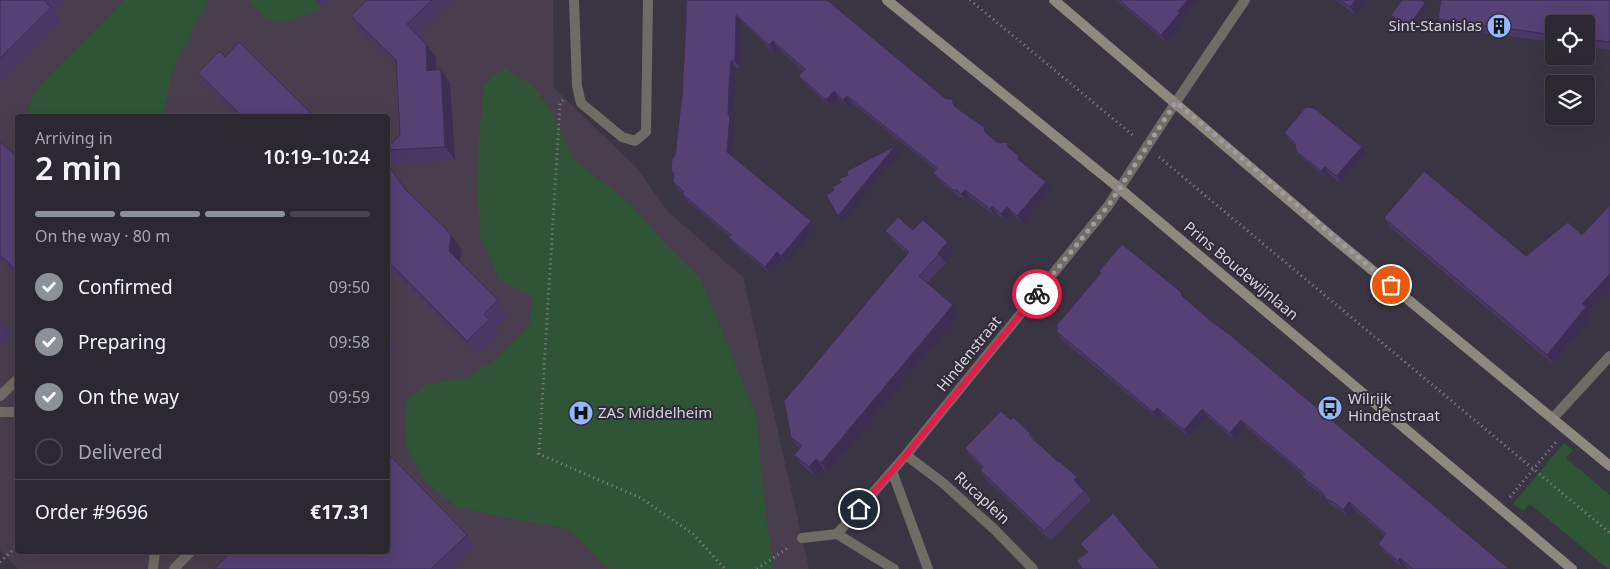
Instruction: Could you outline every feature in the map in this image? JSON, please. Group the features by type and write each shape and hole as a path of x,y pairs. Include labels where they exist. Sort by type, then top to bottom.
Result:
{"main road":[{"name":"Prins Boudewijnlaan","path":"887,0 1119,188 1572,569"},
{"path":"1054,0 1332,236 1610,466"}],"street":[{"path":"574,0 577,86 581,103 622,137 636,141 646,132 648,0"},
{"name":"Hindenstraat","path":"837,534 906,455 1104,212 1146,146 1245,0"},
{"path":"1553,418 1610,356"},
{"path":"0,396 15,382"},
{"path":"0,412 15,412"},
{"name":"Rucaplein","path":"906,455 951,489 1033,569"},
{"path":"892,471 928,569"},
{"path":"802,538 837,534 894,569"},
{"path":"153,569 155,554"},
{"path":"174,569 188,554"}],"path":[{"path":"970,0 1610,533"},
{"path":"577,86 560,103 539,454 641,498 693,534 725,569"},
{"path":"1500,509 1567,430"},
{"path":"757,569 802,538"},
{"path":"0,562 15,548"}],"shaded area":[{"name":"ZAS Middelheim","path":"0,0 553,0 554,88 637,168 667,211 743,277 809,569 18,569 0,550"}],"green space":[{"path":"124,0 208,0 171,74 164,114 29,114 32,99 41,84"},
{"path":"249,0 315,0 322,7 283,22 266,18"},
{"path":"504,68 533,86 550,109 574,160 630,203 666,245 701,279 757,418 762,480 773,569 609,569 568,529 456,507 425,481 406,447 405,403 428,384 466,378 496,359 529,325 533,296 499,279 480,236 478,193 479,133 484,85"},
{"path":"1564,443 1573,450 1566,458 1610,495 1610,569 1530,504 1523,511 1513,504"}],"building":[{"path":"0,0 44,0 51,8 0,58"},
{"path":"367,0 432,0 407,24 426,44 427,71 441,69 445,147 390,150 390,145 400,135 396,60 351,16"},
{"path":"686,0 827,0 946,99 952,99 954,106 984,127 985,132 998,143 1007,142 1008,147 1019,156 1019,160 1046,182 1017,216 1007,207 1001,214 992,206 990,209 965,190 961,194 956,189 954,191 933,173 937,168 847,96 843,100 834,91 826,100 799,76 805,69 773,41 769,45 736,15 735,61 731,61 729,83 728,115 730,115 727,152 811,221 781,256 777,252 765,267 728,237 731,235 682,194 684,192 673,182 672,159 675,155 682,96"},
{"path":"1119,0 1188,0 1178,11 1180,13 1161,35"},
{"path":"1340,0 1356,0 1350,7"},
{"path":"1402,0 1421,0 1425,3 1408,27 1391,15"},
{"name":"Sint-Stanislas","path":"1441,0 1610,0 1610,42 1595,40 1595,15 1545,15 1545,34 1438,19"},
{"path":"239,42 312,114 240,114 198,73 220,51 225,57"},
{"path":"1306,107 1314,108 1362,147 1336,176 1325,167 1321,171 1296,151 1295,143 1284,133"},
{"path":"0,141 15,155 15,269 0,255"},
{"path":"895,146 838,216 826,195 834,190 832,187 841,182 839,179 848,175 847,171"},
{"path":"390,167 404,188 448,231 451,236 449,251 498,300 484,314 489,320 467,341 390,263"},
{"path":"1424,171 1526,256 1568,222 1582,235 1610,205 1610,274 1582,304 1586,307 1547,355 1384,218"},
{"path":"898,217 913,230 923,220 948,242 919,276 953,305 821,463 816,459 809,467 794,455 802,446 791,437 784,401 909,252 885,231"},
{"path":"1122,244 1181,292 1182,296 1211,321 1229,334 1509,569 1413,569 1400,558 1398,561 1378,544 1386,534 1349,502 1343,510 1335,503 1326,499 1322,492 1302,477 1305,474 1241,420 1230,433 1202,409 1184,430 1157,408 1153,412 1056,331 1058,328 1056,326 1101,273 1099,271"},
{"path":"1001,411 1011,420 1013,417 1031,434 1029,435 1077,477 1074,480 1084,491 1044,531 980,470 983,467 965,448"},
{"path":"390,455 467,535 431,569 214,569 229,554 390,554"},
{"path":"1113,513 1160,569 1083,569 1076,561 1088,552 1080,544"}],"way so far":[{"path":"1037,294 1108,206 1176,102 1391,285"}],"place":[{"name":"Sint-Stanislas","path":"1499,26"},
{"name":"Wilrijk Hindenstraat","path":"1330,408"},
{"name":"ZAS Middelheim","path":"581,413"}],"route":[{"path":"859,509 906,455 1037,294"}]}
